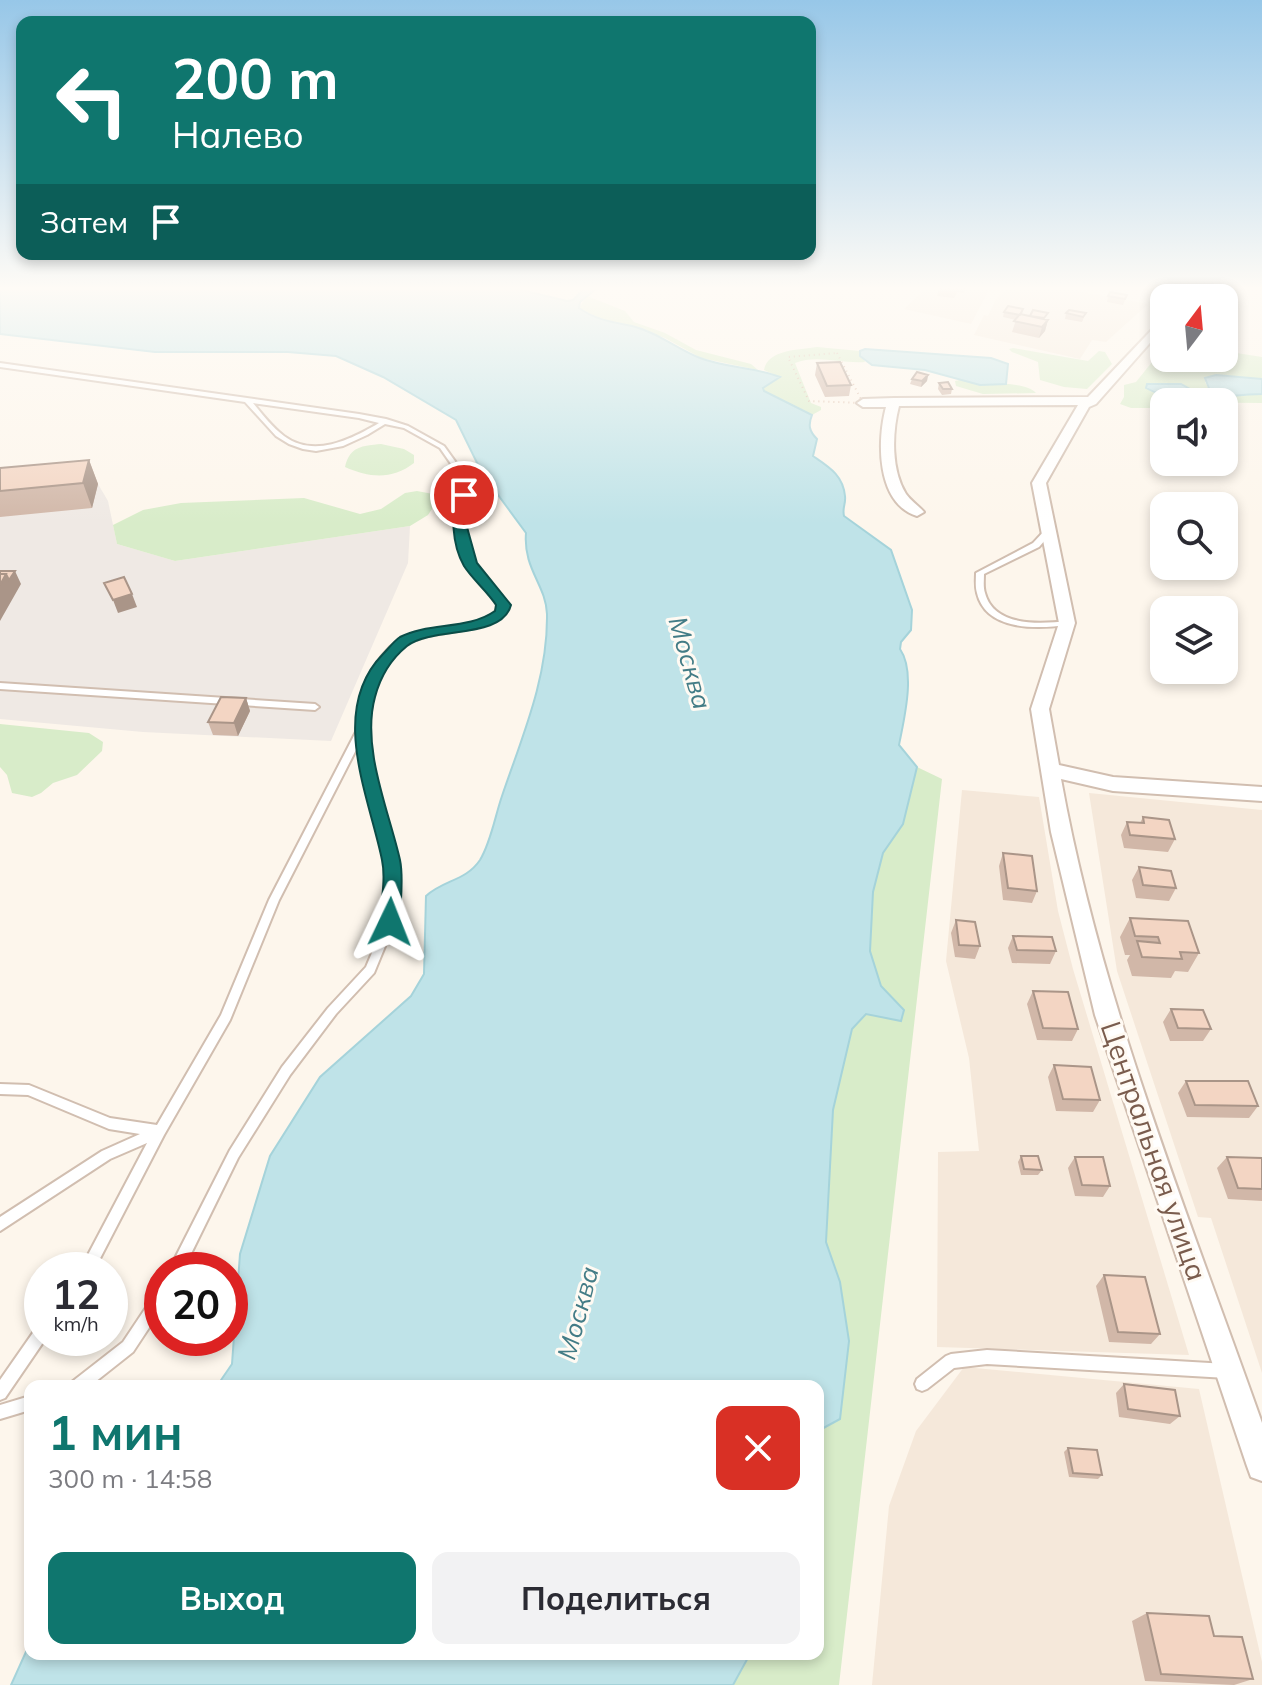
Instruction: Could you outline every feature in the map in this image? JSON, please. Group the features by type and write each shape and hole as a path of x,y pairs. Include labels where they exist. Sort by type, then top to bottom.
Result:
{"street":[{"path":"1067,623 1039,483 1084,405 1092,401 1123,367"},
{"path":"863,403 1092,401"},
{"path":"894,402 888,427 893,479 902,499 917,512"},
{"name":"Центральная улица","path":"1067,623 1040,709 1061,832 1106,1015 1262,1466"},
{"path":"1048,769 1113,784 1262,794"}],"lane":[{"path":"12,367 386,421 422,435 442,447 459,471 464,495 458,520 470,564 504,605 502,613 490,621 425,633 404,641 379,667 366,698 363,728 374,801 392,863 390,922 370,970 332,1011 286,1071 234,1154 185,1252"},
{"path":"246,399 279,435 291,444 311,448 351,443 386,421"},
{"path":"1049,531 1036,545 980,573 977,590 987,609 1014,623 1045,627 1067,623"},
{"path":"0,686 315,707"},
{"path":"96,1252 160,1131 226,1017 274,900 363,728"},
{"path":"0,1089 29,1090 109,1123 160,1131"},
{"path":"0,1225 106,1155 160,1131"},
{"path":"86,1380 128,1347 144,1323"},
{"path":"0,1393 25,1356"},
{"path":"922,1384 951,1361 987,1357 1230,1372"},
{"path":"0,1412 24,1405"}],"path":[{"path":"793,367 809,401 863,403 844,367"}],"shaded area":[{"path":"98,484 108,501 117,544 175,561 410,526 408,563 331,741 143,732 0,719 0,493"},
{"path":"962,790 1039,797 1058,911 1073,969 1189,1355 937,1347 938,1152 979,1151 969,1058 946,961"},
{"path":"1089,793 1262,810 1262,1373 1211,1218 1198,1217 1117,971"},
{"path":"964,1367 1199,1389 1262,1662 1262,1685 872,1685 889,1506 916,1431"}],"green space":[{"path":"765,367 796,367 811,403 821,407 821,410 812,415 764,391 763,388 779,377 764,370"},
{"path":"1039,367 1109,367 1087,389 1040,380"},
{"path":"1148,367 1150,372 1238,372 1238,367 1262,367 1262,379 1216,375 1205,382 1208,388 1188,388 1176,384 1150,388 1150,408 1131,408 1120,404 1124,397 1124,385 1136,382"},
{"path":"955,381 1013,384 1036,393 983,394 956,386"},
{"path":"1262,394 1262,403 1238,403 1238,396"},
{"path":"381,444 404,449 414,455 414,463 406,469 381,476 345,467 354,451"},
{"path":"417,491 433,494 436,503 428,515 410,526 175,561 117,544 113,525 143,510 181,503 304,498 360,514 381,509 405,493"},
{"path":"0,724 89,733 103,742 102,751 77,775 53,783 41,793 32,797 12,793 7,775 0,767"},
{"path":"917,767 942,779 839,1685 733,1685 747,1660 824,1660 824,1428 840,1419 840,1282 826,1242 833,1110 852,1029 866,1014 901,1021 903,1010 881,986 870,951 873,892 883,853 903,824"}],"water":[{"name":"Москва","path":"360,367 735,367 761,371 780,377 763,388 764,391 812,415 810,428 817,439 813,456 834,472 841,482 845,496 844,516 891,550 912,610 911,630 901,642 900,649 905,659 908,683 899,745 917,767 903,824 883,853 873,892 870,951 881,986 904,1010 901,1021 866,1014 852,1029 833,1110 826,1242 840,1282 849,1341 840,1419 824,1428 824,1380 221,1380 232,1364 233,1356 248,1356 248,1252 241,1252 270,1156 320,1077 411,996 424,974 426,896 468,872 480,860 538,684 547,614 543,594 528,557 526,533 482,473 456,420"},
{"path":"889,367 1008,367 1006,384 980,385 925,370"},
{"path":"1216,375 1262,379 1262,394 1238,396 1238,388 1209,388 1205,378"},
{"path":"1147,384 1181,384 1188,388 1146,388"},
{"path":"24,1656 24,1660 747,1660 733,1685 11,1685"}],"building":[{"path":"819,367 842,367 851,385 827,386"},
{"path":"917,372 928,375 922,381 912,379"},
{"path":"948,382 952,389 943,389 939,383"},
{"path":"89,460 83,483 0,491 0,468"},
{"path":"0,571 15,571 9,580"},
{"path":"124,577 132,594 113,600 104,583"},
{"path":"221,697 246,698 234,723 208,722"},
{"path":"1143,817 1169,820 1175,839 1130,835 1127,822 1144,823"},
{"path":"1003,853 1032,856 1037,891 1008,888"},
{"path":"1139,867 1171,871 1176,888 1143,885"},
{"path":"1130,918 1188,921 1199,953 1180,952 1182,959 1142,957 1137,941 1160,943 1158,937 1135,936"},
{"path":"956,920 975,922 980,946 959,945"},
{"path":"1013,936 1052,937 1056,951 1017,950"},
{"path":"1033,991 1068,992 1078,1029 1043,1028"},
{"path":"1171,1009 1203,1010 1211,1029 1178,1028"},
{"path":"1054,1065 1091,1067 1100,1100 1063,1099"},
{"path":"1186,1081 1248,1081 1258,1106 1195,1105"},
{"path":"1021,1156 1038,1156 1042,1170 1024,1169"},
{"path":"1075,1157 1103,1157 1110,1186 1082,1185"},
{"path":"1227,1157 1262,1158 1262,1189 1238,1188"},
{"path":"1104,1275 1145,1277 1160,1334 1118,1332"},
{"path":"1124,1384 1175,1390 1180,1416 1128,1409"},
{"path":"1068,1448 1097,1450 1102,1475 1073,1473"},
{"path":"1147,1613 1209,1616 1214,1636 1242,1637 1253,1679 1161,1674"}],"route":[{"path":"390,922 392,863 374,801 363,728 366,698 379,667 404,641 425,633 490,621 502,613 504,605 497,594 470,564 458,520 464,495"}]}
